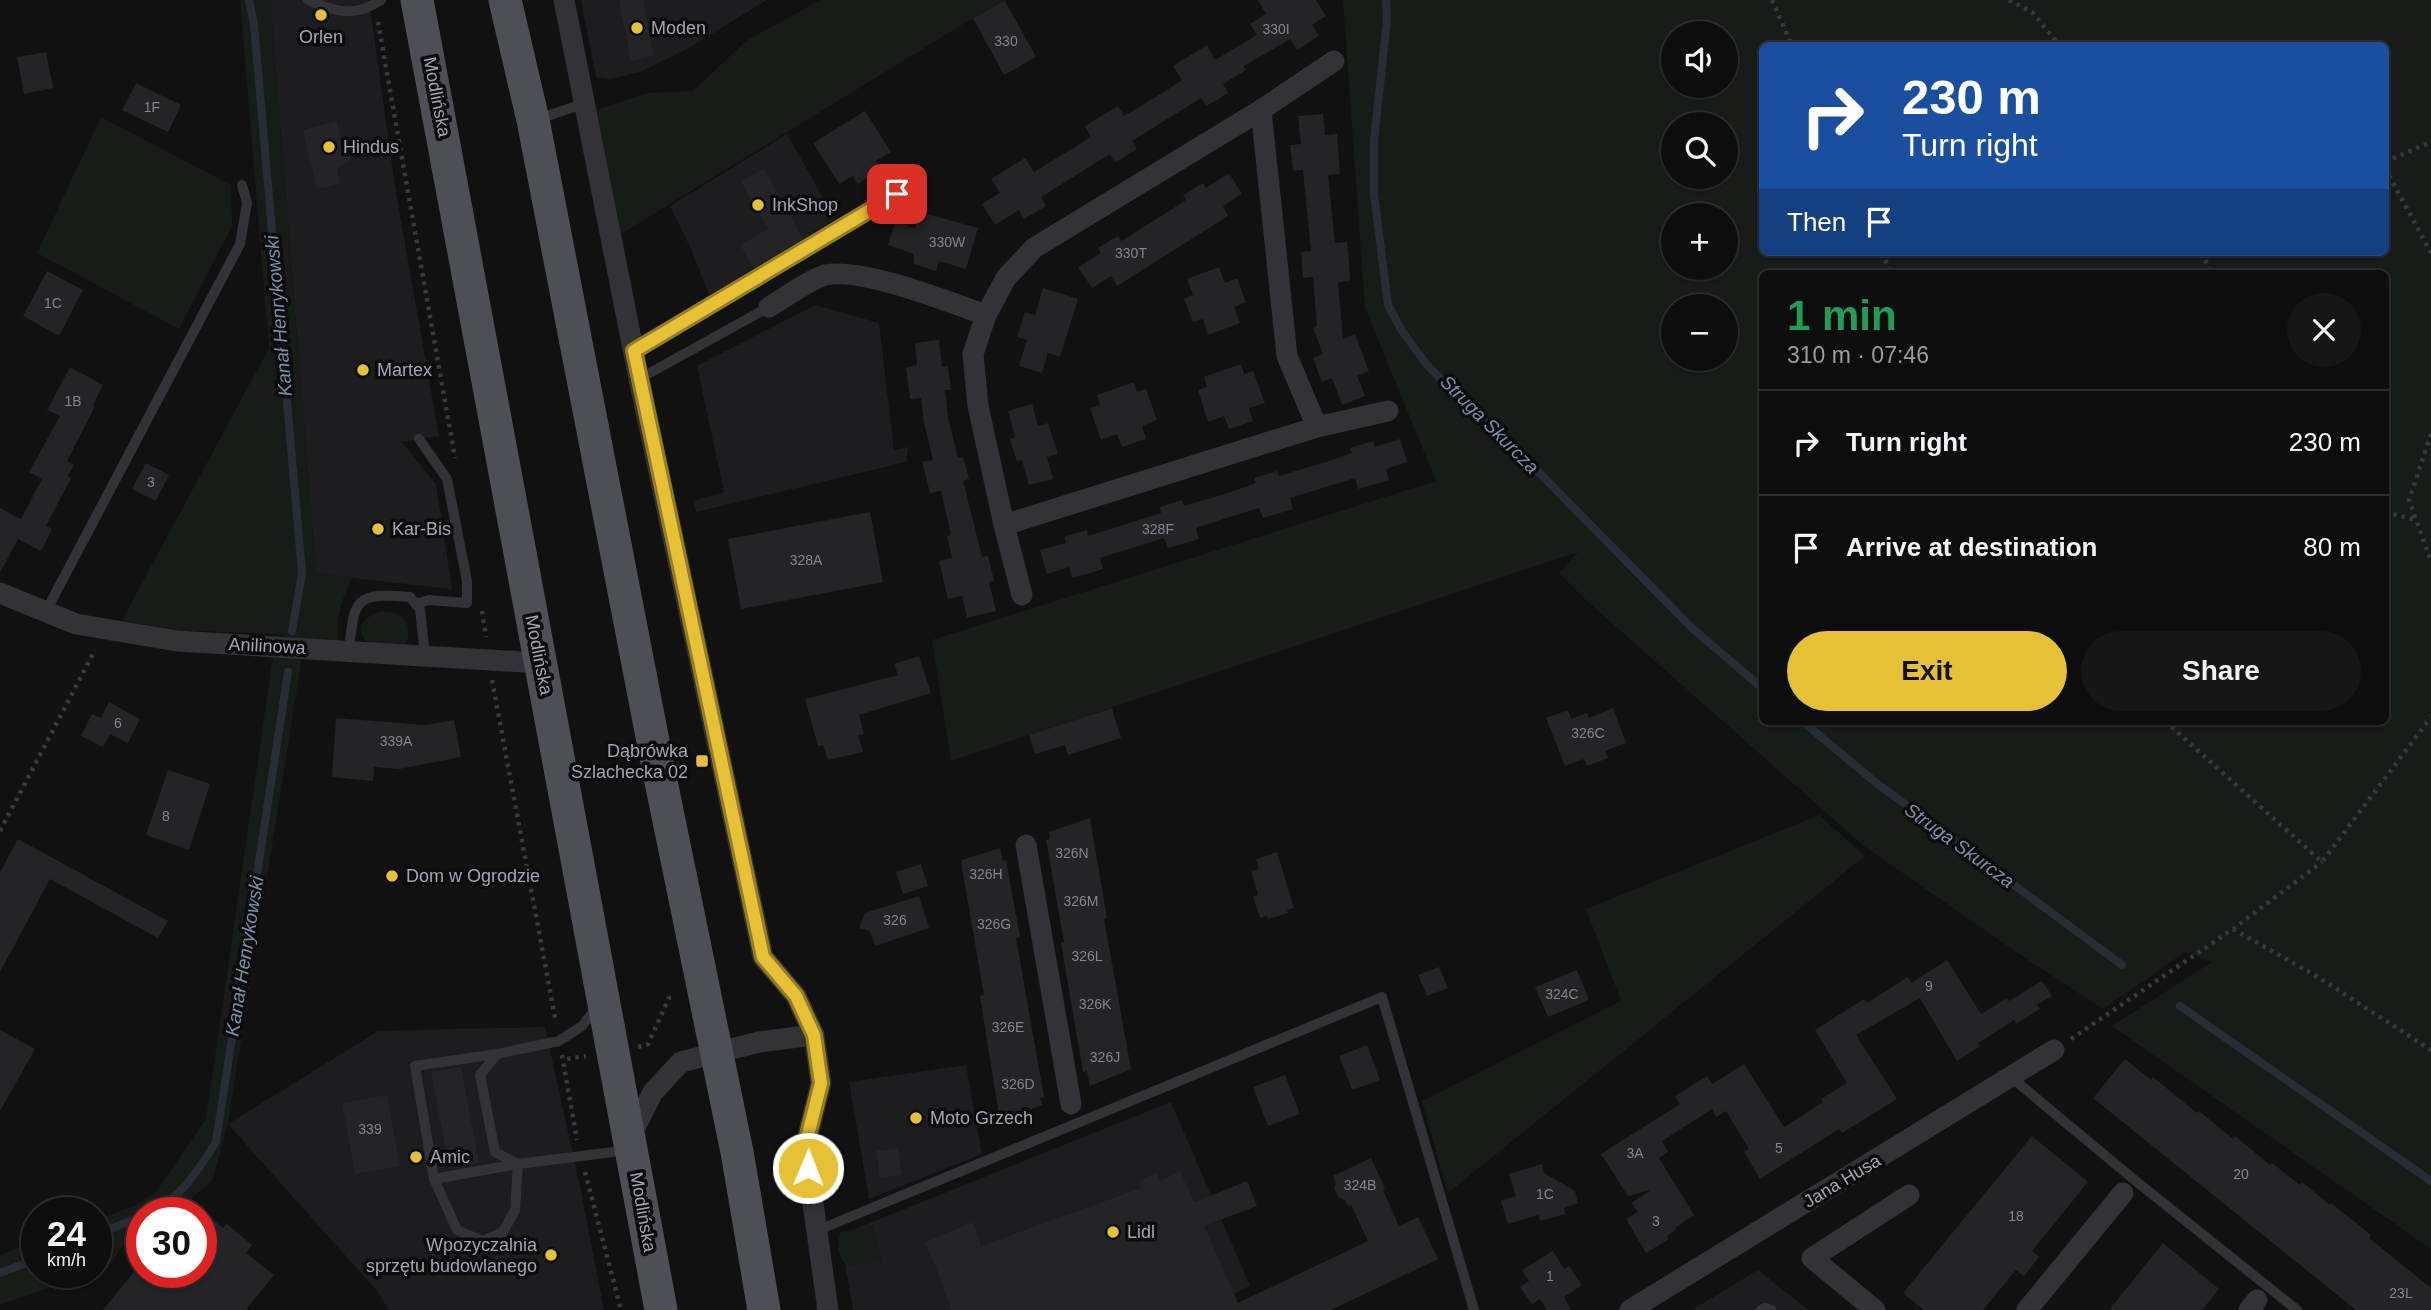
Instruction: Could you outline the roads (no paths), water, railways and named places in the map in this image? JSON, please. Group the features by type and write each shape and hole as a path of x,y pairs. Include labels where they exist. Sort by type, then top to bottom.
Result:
{"main road":[{"name":"Modlińska","path":"417,0 661,1310"},
{"path":"505,0 533,120 737,1152 764,1310"}],"street":[{"path":"564,0 639,379 763,957 796,996 814,1035 821,1083 805,1147 828,1310"},
{"path":"1022,595 978,406 973,354 986,314 1006,278 1034,248 1261,110 1334,61"},
{"path":"1261,110 1287,356 1317,427"},
{"path":"769,307 824,275 848,274 880,280 986,314"},
{"path":"1004,525 1317,427 1388,411"},
{"name":"Anilinowa","path":"0,593 76,624 177,642 540,663"},
{"path":"1026,845 1074,1113"},
{"path":"631,1144 653,1092 681,1062 759,1042 814,1035"},
{"name":"Jana Husa","path":"1630,1310 2054,1050"},
{"path":"2027,1310 2123,1193"},
{"path":"1875,1310 1812,1258 1909,1195"}],"lane":[{"path":"308,0 337,11 357,12 382,0"},
{"path":"533,120 583,104"},
{"path":"634,351 919,180"},
{"path":"45,613 240,244 247,203 242,185"},
{"path":"639,379 769,307"},
{"path":"415,604 429,600 467,603 467,581 447,479 419,439"},
{"path":"349,651 353,613 364,599 378,594 410,597 420,609 425,656"},
{"path":"816,1231 1074,1113 1382,997 1474,1310"},
{"path":"518,1164 515,1210 503,1232 483,1241 457,1230 434,1180 415,1066 497,1055 559,1041 582,1026 603,999"},
{"path":"497,1055 480,1075 495,1152 518,1164"},
{"path":"2012,1078 2297,1310"},
{"path":"434,1180 631,1144"},
{"path":"1761,1310 1771,1310"}],"waterway":[{"name":"Kanał Henrykowski","path":"249,0 254,25 302,573 292,631"},
{"name":"Struga Skurcza","path":"1386,0 1387,20 1374,141 1374,194 1388,305 1402,331 1427,365 1468,407 1506,439 1692,628 1759,685"},
{"name":"Kanał Henrykowski","path":"173,1197 195,1173 216,1142 288,672"},
{"name":"Struga Skurcza","path":"1807,725 1875,782 2122,965"},
{"name":"Struga Skurcza","path":"2180,1006 2431,1181"},
{"name":"Kanał Henrykowski","path":"112,1228 126,1223"},
{"name":"Kanał Henrykowski","path":"0,1273 21,1265"}],"place":[{"name":"Orlen","path":"321,15"},
{"name":"Moden","path":"637,28"},
{"name":"Hindus","path":"329,147"},
{"name":"InkShop","path":"758,205"},
{"name":"Martex","path":"363,370"},
{"name":"Kar-Bis","path":"378,529"},
{"name":"Dąbrówka Szlachecka 02","path":"702,761"},
{"name":"Dom w Ogrodzie","path":"392,876"},
{"name":"Moto Grzech","path":"916,1118"},
{"name":"Amic","path":"416,1157"},
{"name":"Lidl","path":"1113,1232"},
{"name":"Wpozyczalnia sprzętu budowlanego","path":"551,1255"}]}
